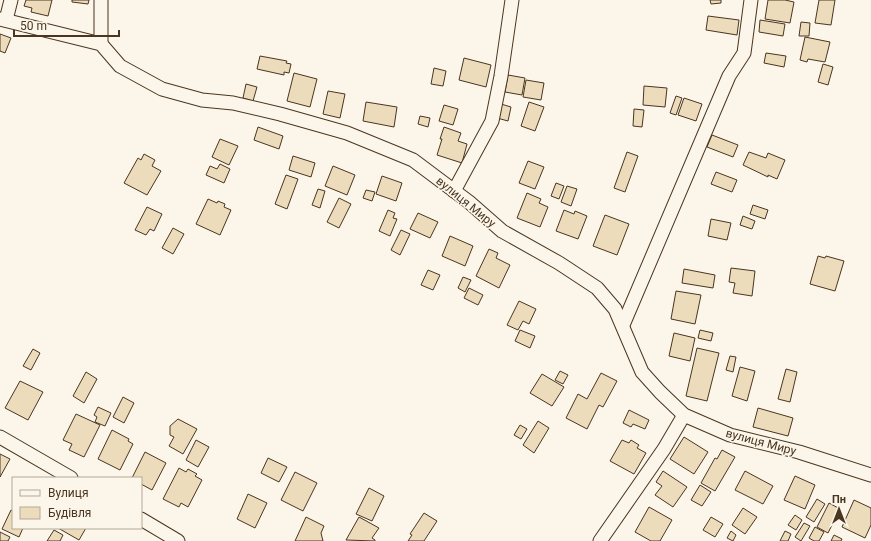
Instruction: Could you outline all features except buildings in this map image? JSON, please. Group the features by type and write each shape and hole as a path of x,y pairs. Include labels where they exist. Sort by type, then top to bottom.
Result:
{"street":[{"path":"11,0 3,20 101,44 101,0"},
{"path":"454,191 492,121 501,76 512,0"},
{"path":"623,325 729,76 744,53 751,0"},
{"name":"вулиця Миру","path":"101,44 120,66 162,89 202,100 233,104 280,114 347,133 413,160 454,191 502,232 559,263 597,288 615,309 642,372 684,415 730,435 799,452 871,475"},
{"path":"600,541 664,449 684,415"},
{"path":"0,437 69,477"},
{"path":"142,520 178,541"}]}
